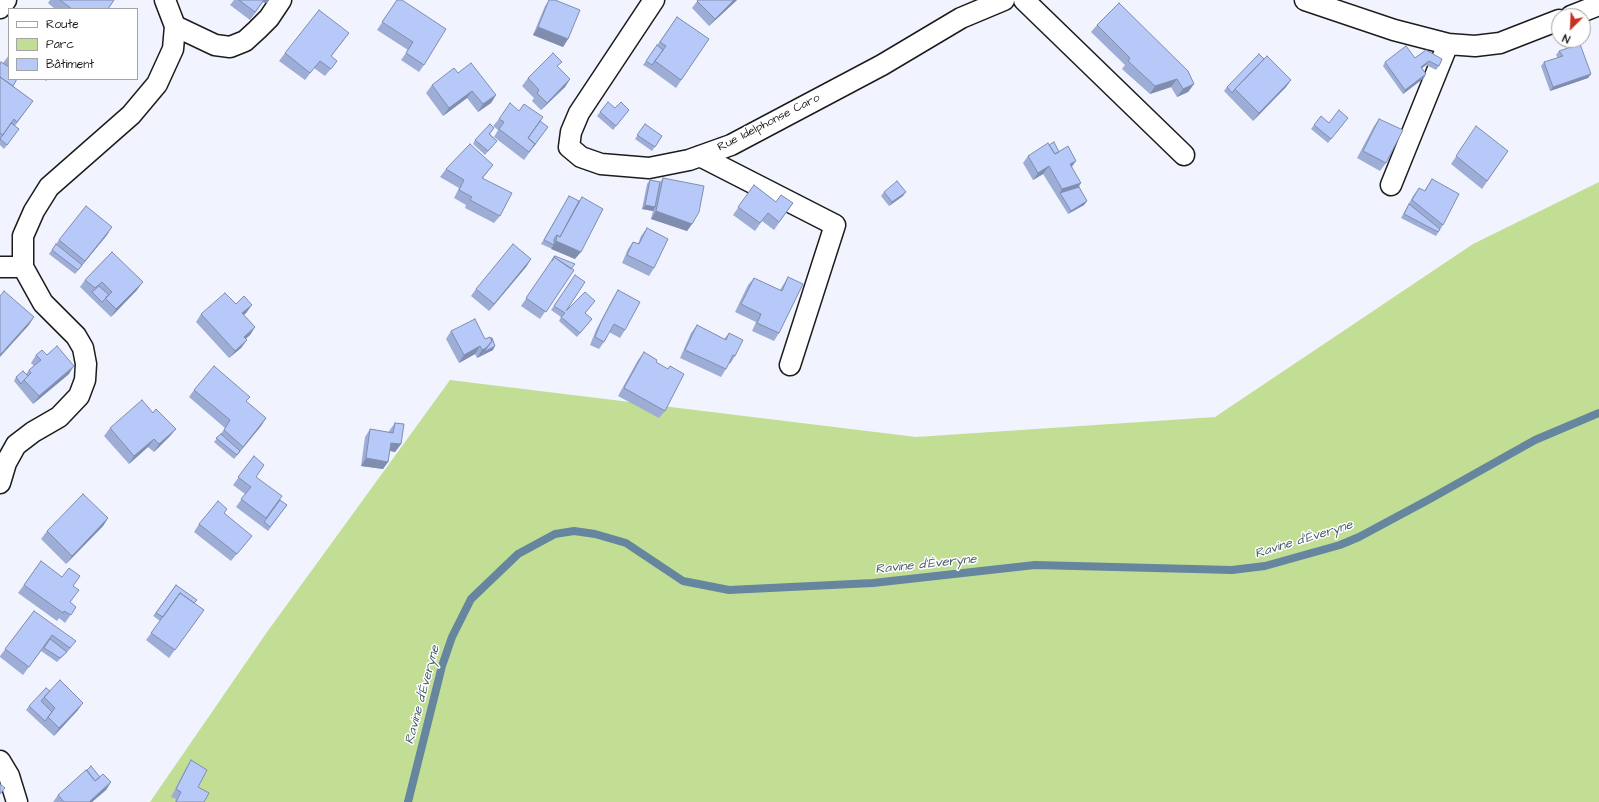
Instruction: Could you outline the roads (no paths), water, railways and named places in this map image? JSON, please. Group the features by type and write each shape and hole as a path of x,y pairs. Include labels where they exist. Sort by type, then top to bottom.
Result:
{"street":[{"path":"0,8 6,0"},
{"path":"0,483 6,463 16,445 59,417 79,396 85,380 86,364 82,348 76,336 43,303 23,267 23,236 34,211 49,187 131,115 158,84 173,49 175,26 165,0"},
{"path":"175,26 215,45 230,47 245,41 257,30 269,18 281,0"},
{"name":"Rue Idelphonse Caro","path":"654,0 579,113 571,132 570,147 581,157 601,164 649,168 689,160 731,145 869,72 961,18 1004,0"},
{"path":"1024,0 1184,156"},
{"path":"1305,0 1394,30 1448,44 1475,46 1500,42 1551,23"},
{"path":"1392,185 1448,44"},
{"path":"700,156 835,225 790,365"},
{"path":"0,267 23,267"},
{"path":"0,761 9,776 17,802"}],"waterway":[{"name":"Ravine d'Éveryne","path":"408,802 442,666 452,637 471,599 518,554 555,534 574,531 595,534 626,543 683,581 729,590 873,583 1035,565 1232,570 1265,566 1340,545 1359,537 1535,440 1599,413"}]}
